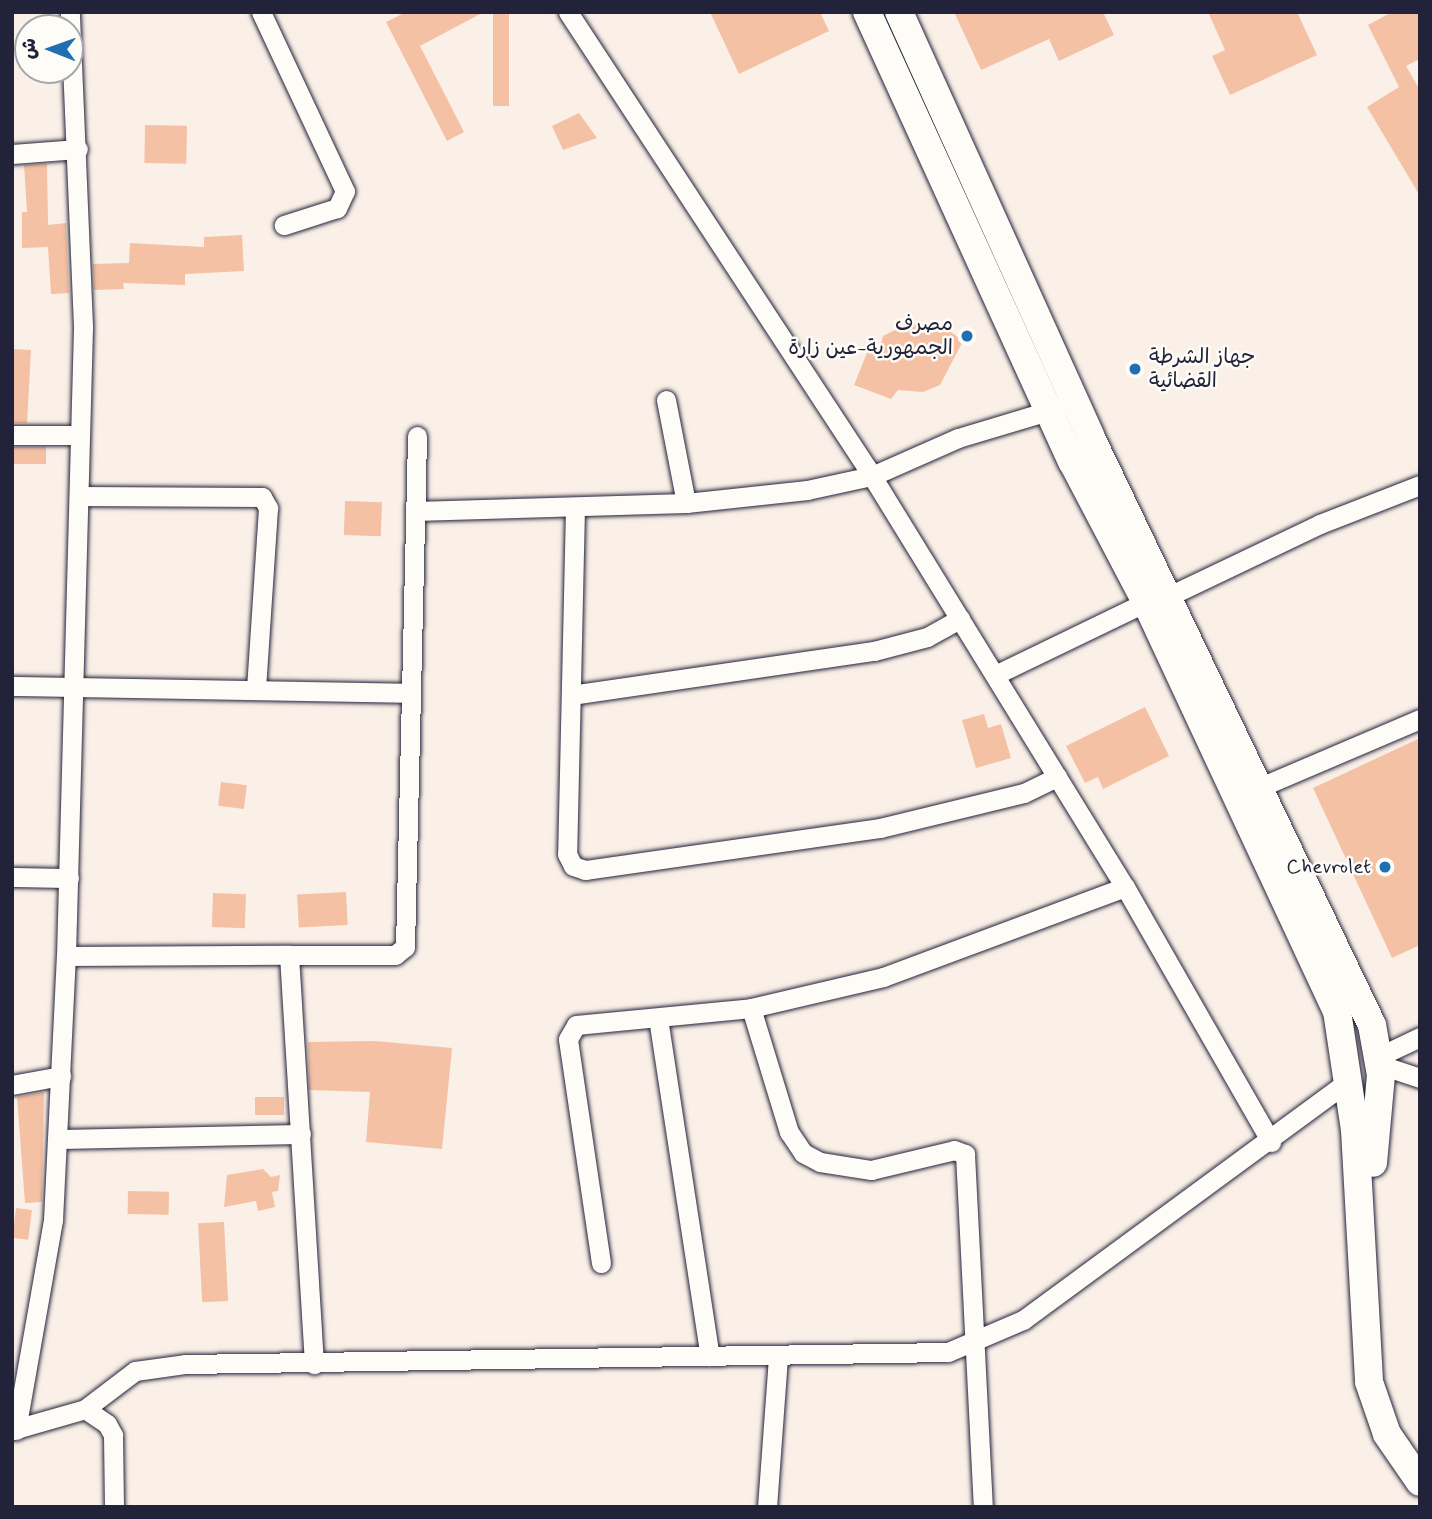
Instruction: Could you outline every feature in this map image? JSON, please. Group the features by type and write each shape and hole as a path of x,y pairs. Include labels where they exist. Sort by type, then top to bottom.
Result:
{"highway":[{"path":"867,12 1049,411 1157,599 1258,788 1366,1011 1380,1061 1372,1150 1380,1365 1395,1421 1420,1452"},
{"path":"899,12 1076,402 1157,599 1328,989 1350,1080 1369,1382 1387,1434 1420,1482"}],"street":[{"path":"70,12 78,149 80,435 66,956 53,1220 14,1430 85,1409 135,1371 185,1364 911,1355 974,1345 1023,1321 1271,1142 1350,1080"},
{"path":"261,12 345,191 337,208 284,225"},
{"path":"568,12 872,476 1125,887 1271,1142"},
{"path":"12,154 78,149"},
{"path":"666,400 686,503"},
{"path":"415,511 686,503 807,490 872,476 958,438 1076,402"},
{"path":"12,435 80,435"},
{"path":"66,956 395,955 405,947 417,436"},
{"path":"995,675 1320,524 1420,485"},
{"path":"79,496 262,497 268,508 256,690"},
{"path":"575,508 568,854 579,869 880,828 1024,793 1057,777"},
{"path":"571,695 873,651 927,637 960,619"},
{"path":"12,686 410,693"},
{"path":"1258,788 1420,719"},
{"path":"12,877 69,878"},
{"path":"601,1263 569,1031 584,1023 751,1008 883,977 1125,887"},
{"path":"289,955 314,1364"},
{"path":"751,1008 789,1132 803,1153 820,1162 871,1170 954,1150 965,1154 983,1507"},
{"path":"658,1018 709,1356"},
{"path":"1380,1061 1420,1037"},
{"path":"1380,1061 1420,1078"},
{"path":"12,1085 61,1076"},
{"path":"58,1139 301,1134"},
{"path":"766,1507 778,1356"},
{"path":"85,1409 107,1424 113,1436 114,1507"}],"building":[{"path":"406,12 484,12 420,46 464,132 447,141 386,22"},
{"path":"493,12 509,12 509,106 493,106"},
{"path":"710,12 820,12 829,31 739,74"},
{"path":"954,12 1103,12 1114,35 1059,61 1049,39 981,70"},
{"path":"1208,12 1297,12 1317,55 1230,95 1212,56 1225,50"},
{"path":"1392,12 1420,12 1420,59 1406,66 1420,90 1420,196 1367,107 1399,87 1368,25"},
{"path":"579,113 597,138 563,150 552,126"},
{"path":"145,125 187,126 186,164 144,163"},
{"path":"47,164 48,225 66,223 69,293 51,294 48,247 22,248 22,212 27,212 24,165"},
{"path":"242,235 244,271 185,274 185,285 123,283 124,289 94,290 93,264 129,263 130,243 204,247 204,237"},
{"path":"909,323 943,326 963,341 940,385 923,392 898,390 891,399 854,385 869,348 879,353 883,336"},
{"path":"12,349 31,350 27,423 12,423"},
{"path":"12,447 46,447 46,464 12,464"},
{"path":"345,501 382,502 381,536 344,535"},
{"path":"1145,707 1169,756 1103,789 1098,777 1085,783 1066,746"},
{"path":"984,714 988,728 1001,724 1011,758 976,768 962,720"},
{"name":"Chevrolet","path":"1420,738 1420,945 1392,958 1313,788"},
{"path":"221,782 247,785 244,809 218,806"},
{"path":"346,892 348,925 299,928 297,895"},
{"path":"213,893 246,894 245,928 212,927"},
{"path":"375,1041 452,1048 442,1149 366,1142 370,1092 309,1090 308,1042"},
{"path":"44,1092 42,1202 25,1203 17,1097"},
{"path":"255,1097 284,1097 284,1115 255,1115"},
{"path":"263,1169 271,1177 280,1175 278,1191 272,1192 275,1207 258,1211 256,1201 224,1207 227,1175"},
{"path":"128,1191 169,1192 169,1215 128,1214"},
{"path":"16,1208 32,1210 28,1240 12,1238"},
{"path":"224,1222 228,1301 202,1302 198,1223"}],"place":[{"name":"مصرف الجمهورية-عين زارة","path":"967,336"},
{"name":"جهاز الشرطة القضائية","path":"1135,369"},
{"name":"Chevrolet","path":"1385,867"}]}
